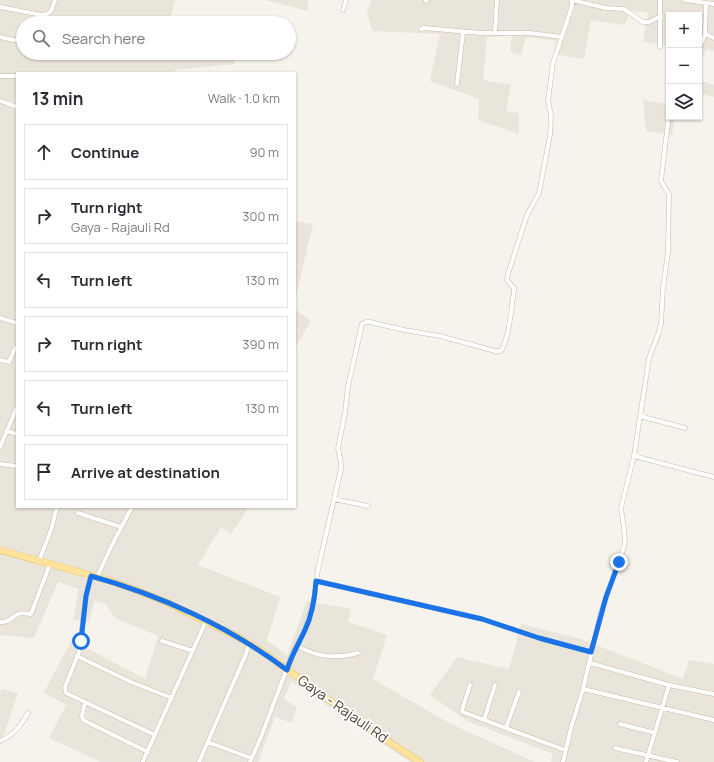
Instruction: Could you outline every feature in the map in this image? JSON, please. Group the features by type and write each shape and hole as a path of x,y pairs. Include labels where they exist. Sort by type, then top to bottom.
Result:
{"main road":[{"name":"Gaya - Rajauli Rd","path":"0,550 94,576 149,595 206,621 249,643 369,729 420,762"}],"street":[{"path":"0,7 47,15 51,12 55,0"},
{"path":"343,10 346,0"},
{"path":"495,32 497,0"},
{"path":"208,742 250,760 305,629 310,613 341,469 338,448 348,386 361,326 364,322 370,322 440,336 495,351 501,351 507,335 514,291 513,286 507,280 508,274 527,215 539,193 550,136 551,115 548,101 553,63 572,6 572,0 606,8 624,9 643,22 649,22 661,16"},
{"path":"660,0 660,47"},
{"path":"685,0 714,4"},
{"path":"699,48 705,34 706,3"},
{"path":"421,29 481,33 530,33 562,37"},
{"path":"457,84 463,32"},
{"path":"705,34 714,38"},
{"path":"0,37 16,40"},
{"path":"0,76 16,76"},
{"path":"0,101 16,107"},
{"path":"563,762 606,597 624,548 625,542 621,508 634,456 649,358 661,324 663,288 668,252 669,194 661,180 668,120"},
{"path":"0,318 16,323"},
{"path":"0,360 9,362 15,348"},
{"path":"0,447 16,410"},
{"path":"640,416 685,428"},
{"path":"6,431 16,434"},
{"path":"634,456 714,477"},
{"path":"0,464 16,466"},
{"path":"334,499 368,506"},
{"path":"39,561 51,530 57,508"},
{"path":"129,508 113,543 94,576 86,596 78,656 67,682 65,691 66,693 155,735"},
{"path":"78,513 121,527"},
{"path":"0,622 10,620 18,613 31,614 50,564"},
{"path":"316,581 482,619 539,638 591,652"},
{"path":"143,761 206,621"},
{"path":"162,640 193,651"},
{"path":"199,762 246,654 249,643"},
{"path":"297,646 322,656 358,653"},
{"path":"78,656 136,684 172,698"},
{"path":"590,663 669,685 714,694"},
{"path":"470,685 462,710 484,720 565,750"},
{"path":"484,720 495,685"},
{"path":"646,762 669,685"},
{"path":"583,689 714,720"},
{"path":"506,728 519,692"},
{"path":"86,702 82,716 83,720 148,752"},
{"path":"0,741 16,731 28,713"},
{"path":"620,724 655,733"},
{"path":"615,748 677,762"}],"shaded area":[{"path":"0,0 175,0 171,16 16,16 16,60 235,60 234,64 175,70 174,72 16,72 16,508 248,508 231,534 221,527 198,565 280,597 267,640 287,656 307,601 351,609 348,622 387,635 373,679 449,723 535,762 410,762 291,681 284,699 297,707 292,723 275,717 258,762 101,762 49,738 66,705 44,692 72,640 145,679 158,636 115,618 106,604 94,601 89,622 73,620 79,589 58,582 34,638 0,635"},
{"path":"265,0 308,0 308,11"},
{"path":"371,0 714,0 714,51 706,49 702,59 702,12 666,12 666,46 643,41 648,13 632,10 624,25 591,20 584,59 553,54 557,41 526,37 521,55 510,52 512,36 487,37 483,80 511,85 506,111 519,113 519,134 478,120 479,99 430,81 440,34 372,31 367,13"},
{"path":"702,81 714,85 714,97 702,94"},
{"path":"643,100 666,104 666,120 674,120 672,135 646,131"},
{"path":"296,221 313,224 296,296"},
{"path":"296,310 311,321 296,346"},
{"path":"521,624 581,639 683,679 689,660 714,664 714,762 551,762 553,754 467,721 430,695 457,657 509,669"},
{"path":"2,689 18,693 0,746 0,694"}],"route":[{"path":"81,641 86,596 91,576 121,584 166,602 206,621 249,643 287,670 292,655 305,629 314,598 316,581 482,619 513,628 539,638 591,652 601,612 619,562"}]}
